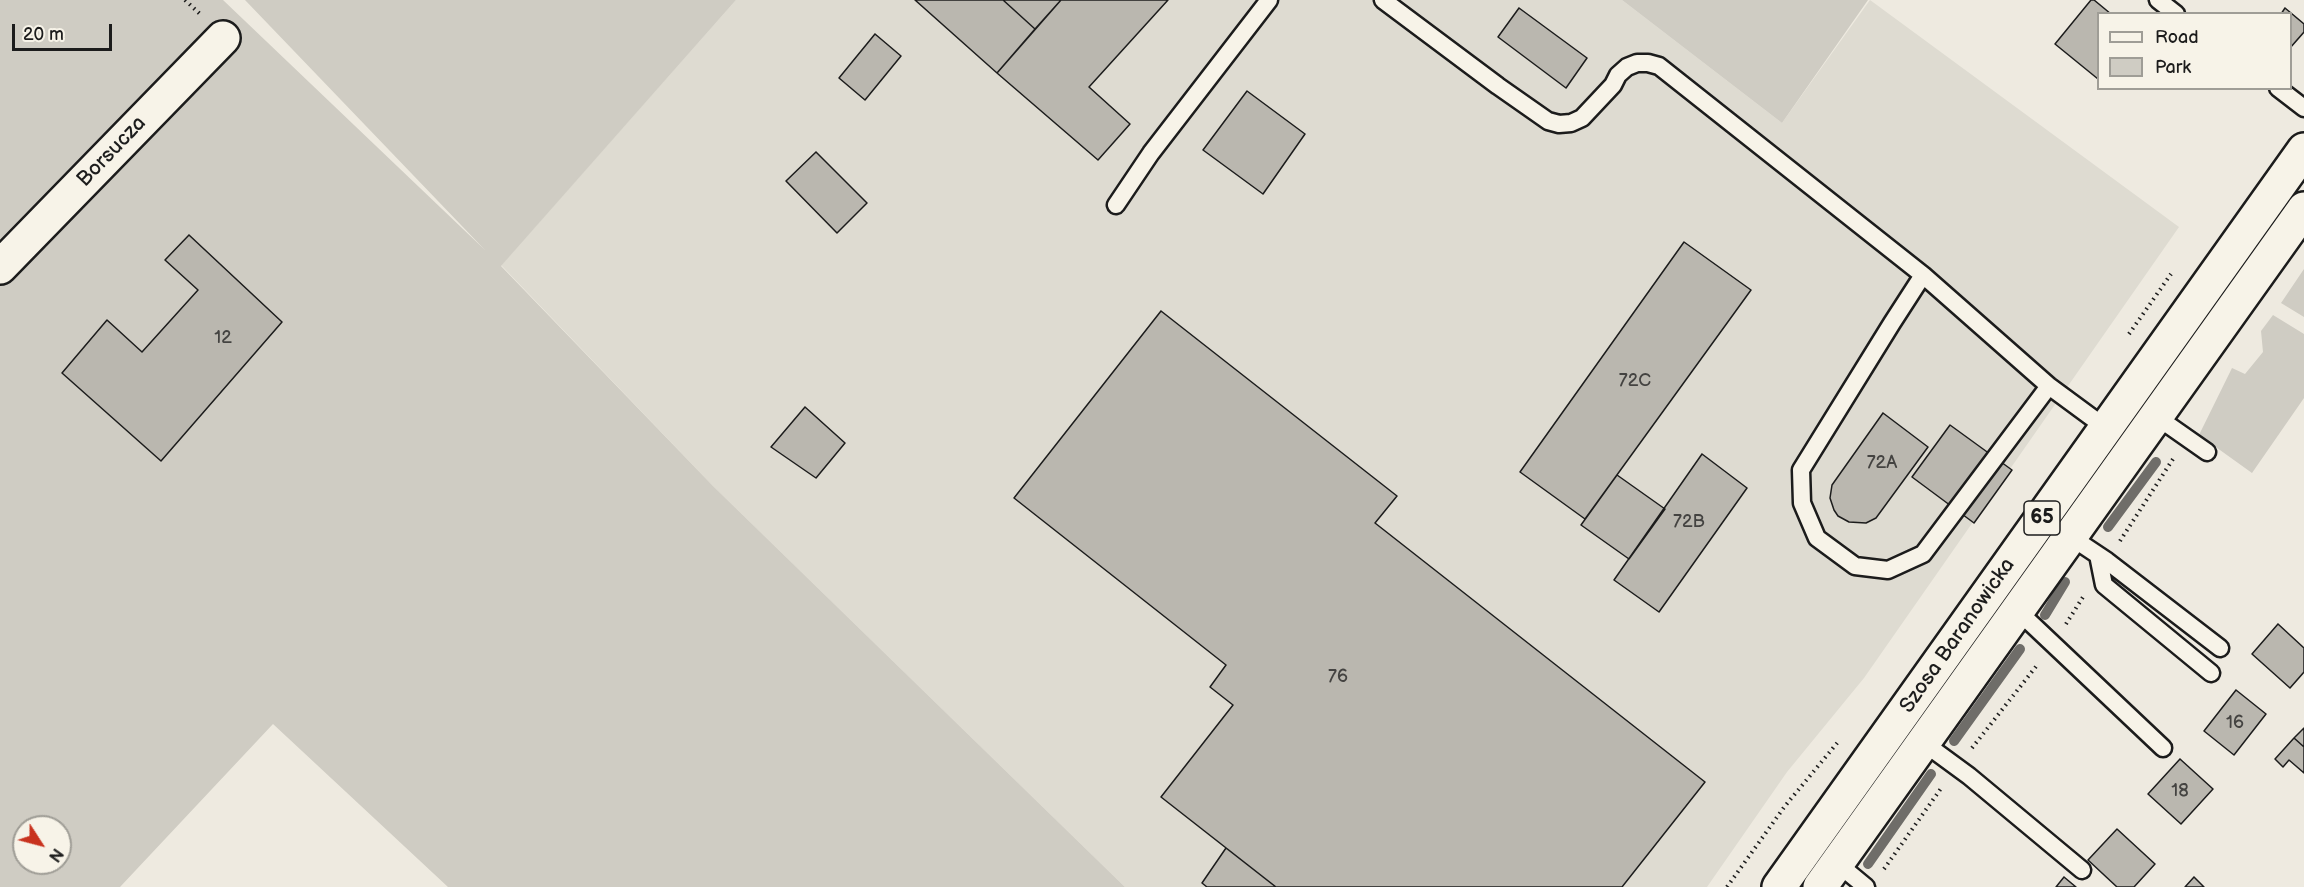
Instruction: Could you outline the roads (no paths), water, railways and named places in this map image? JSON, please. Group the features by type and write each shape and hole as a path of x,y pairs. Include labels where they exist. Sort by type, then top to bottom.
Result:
{"main road":[{"name":"Borsucza","path":"0,267 223,38"},
{"name":"Szosa Baranowicka","path":"1779,887 2304,150"},
{"name":"Szosa Baranowicka","path":"1829,875 2304,209"},
{"path":"2187,314 2215,335"},
{"path":"1991,648 2008,594 2109,447 2106,428 2152,424"},
{"path":"1871,758 1898,779"}],"lane":[{"path":"1116,205 1152,153 1269,0"},
{"path":"1383,0 1506,92 1548,121 1559,124 1571,123 1582,118 1627,67 1637,63 1659,66 1923,275 2049,386 2106,428"},
{"path":"2158,0 2173,12"},
{"path":"2281,90 2304,108"},
{"path":"1923,275 1801,470 1802,503 1817,538 1855,566 1888,570 1923,554 2049,386"},
{"path":"2152,424 2207,452"},
{"path":"2071,537 2220,648"},
{"path":"2098,555 2104,585 2211,673"},
{"path":"2018,611 2163,748"},
{"path":"1923,743 1969,776 2082,870"},
{"path":"1829,875 1866,887"}],"waterway":[{"path":"2108,527 2156,462"},
{"path":"2045,615 2065,582"},
{"path":"1954,741 2020,649"},
{"path":"1868,864 1931,774"}]}
